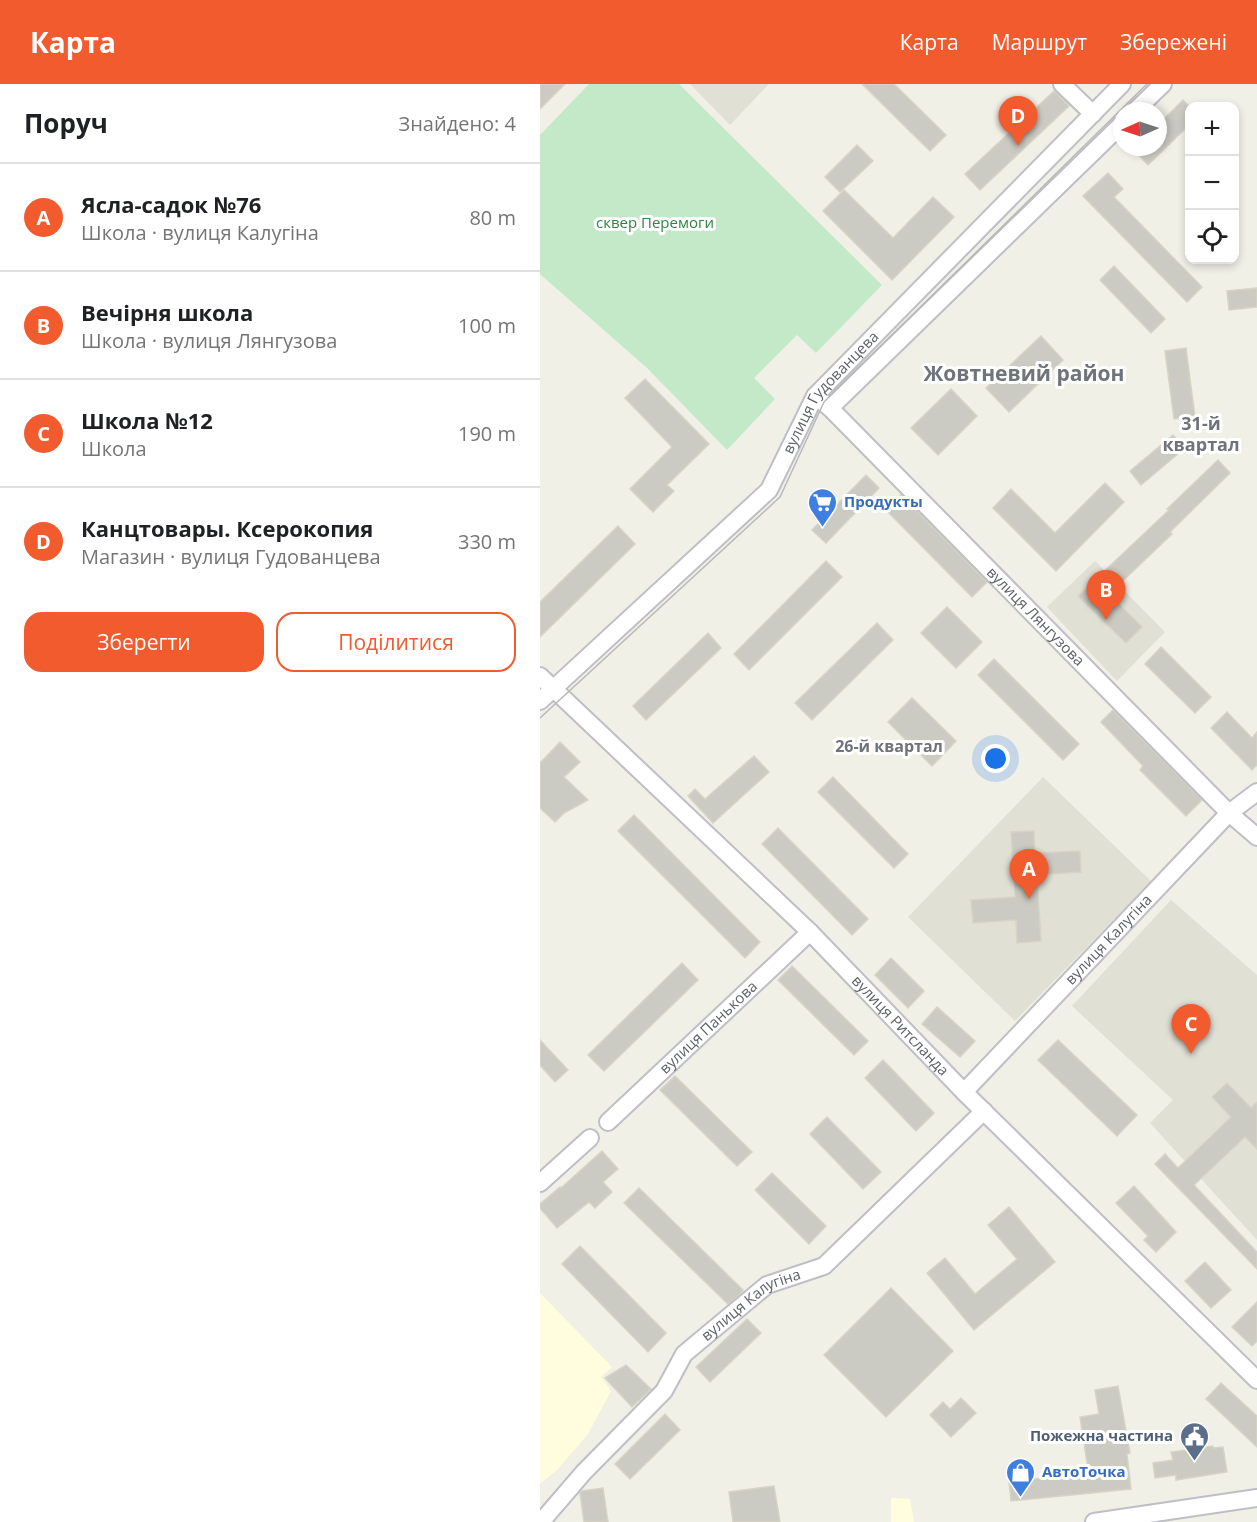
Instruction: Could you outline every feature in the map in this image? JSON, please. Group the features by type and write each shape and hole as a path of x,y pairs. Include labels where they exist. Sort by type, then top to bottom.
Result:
{"street":[{"path":"1062,84 1092,114"},
{"name":"вулиця Гудованцева","path":"540,701 769,490 815,396 1122,84"},
{"path":"1144,102 1163,84"},
{"name":"вулиця Гудованцева","path":"830,408 1113,133"},
{"name":"вулиця Лянгузова","path":"815,396 830,408 1229,813 1257,837"},
{"name":"вулиця Ритсланда","path":"540,676 810,932 964,1092 1257,1380"},
{"name":"вулиця Калугіна","path":"964,1092 1229,813 1257,792"},
{"name":"вулиця Панькова","path":"608,1122 810,932"},
{"name":"вулиця Калугіна","path":"541,1522 584,1472 664,1391 684,1354 767,1285 824,1266 984,1111"},
{"path":"540,1183 590,1138"},
{"path":"1094,1522 1257,1498"}],"shaded area":[{"path":"690,84 769,84 730,125"},
{"path":"1095,561 1165,632 1117,681 1047,607"},
{"path":"1043,777 1151,881 1015,1021 908,917"},
{"path":"1171,900 1257,975 1257,1240 1150,1123 1173,1100 1072,1006"},
{"path":"540,1293 612,1367 601,1377 611,1391 588,1434 558,1469 540,1484"},
{"path":"891,1498 910,1499 914,1522 891,1522"}],"green space":[{"name":"сквер Перемоги","path":"589,84 679,84 882,285 816,353 797,335 754,378 775,399 727,450 647,368 540,274 540,135"}],"building":[{"path":"540,84 565,84 540,109"},
{"path":"862,84 894,84 946,135 930,151"},
{"path":"1054,91 1069,106 980,190 965,174"},
{"path":"1183,100 1185,102 1185,129 1167,146 1167,116"},
{"path":"857,145 873,161 840,192 825,177"},
{"path":"1140,156 1157,156 1148,165"},
{"path":"1108,173 1123,189 1114,197 1202,287 1187,302 1083,196"},
{"path":"844,190 893,238 933,197 954,217 892,280 823,211"},
{"path":"1114,266 1165,319 1151,333 1100,280"},
{"path":"1257,288 1257,307 1229,310 1227,291"},
{"path":"1041,336 1063,360 1009,412 986,388"},
{"path":"1186,348 1195,417 1174,419 1165,351"},
{"path":"645,379 709,444 667,485 674,491 653,512 630,489 672,447 625,398"},
{"path":"951,389 977,416 938,455 911,428"},
{"path":"1173,435 1185,448 1141,485 1130,471"},
{"path":"1218,460 1230,473 1170,532 1172,534 1109,594 1142,627 1126,643 1078,596"},
{"path":"866,475 879,488 826,543 812,530"},
{"path":"1105,483 1124,502 1056,571 993,508 1011,489 1055,533"},
{"path":"901,495 987,582 972,597 886,510"},
{"path":"618,526 635,544 540,637 540,602"},
{"path":"826,561 842,577 749,670 734,654"},
{"path":"947,607 982,642 956,668 921,633"},
{"path":"877,623 893,640 812,720 795,703"},
{"path":"708,633 721,648 646,720 633,706"},
{"path":"1161,647 1211,697 1195,713 1145,664"},
{"path":"994,659 1079,744 1063,760 978,675"},
{"path":"912,698 956,741 932,766 888,722"},
{"path":"1113,710 1202,800 1186,816 1140,770 1143,766 1101,722"},
{"path":"1227,712 1252,738 1257,732 1257,765 1252,770 1211,728"},
{"path":"560,742 580,762 564,777 588,800 564,813 555,822 540,808 540,763"},
{"path":"754,756 769,772 713,823 688,796 695,789 705,799"},
{"path":"833,777 908,854 894,868 818,792"},
{"path":"634,815 760,942 745,958 618,831"},
{"path":"778,828 868,919 852,935 762,844"},
{"path":"1034,831 1035,853 1080,851 1081,872 1037,875 1041,941 1017,943 1016,920 973,923 971,900 1015,897 1011,832"},
{"path":"891,958 924,991 908,1008 875,975"},
{"path":"682,963 698,980 604,1071 588,1055"},
{"path":"792,966 868,1041 854,1055 778,980"},
{"path":"937,1007 975,1041 960,1057 922,1024"},
{"path":"540,1040 568,1070 555,1082 540,1065"},
{"path":"1058,1040 1137,1115 1117,1136 1038,1060"},
{"path":"883,1060 934,1113 916,1131 865,1078"},
{"path":"675,1076 752,1152 737,1166 660,1090"},
{"path":"1227,1083 1251,1108 1257,1102 1257,1149 1245,1137 1194,1185 1257,1252 1257,1269 1155,1164 1165,1154 1178,1168 1231,1117 1212,1097"},
{"path":"827,1117 881,1172 863,1189 810,1134"},
{"path":"602,1151 618,1169 603,1182 612,1192 595,1208 589,1202 557,1228 540,1208 540,1204"},
{"path":"772,1173 826,1226 809,1244 755,1190"},
{"path":"1134,1186 1176,1232 1156,1252 1144,1240 1148,1236 1116,1203"},
{"path":"639,1188 743,1290 738,1296 728,1304 624,1203"},
{"path":"1009,1207 1055,1262 974,1330 927,1273 945,1258 975,1294 1017,1259 988,1225"},
{"path":"580,1246 666,1333 648,1352 562,1264"},
{"path":"1205,1262 1231,1290 1211,1308 1185,1281"},
{"path":"891,1288 953,1351 886,1417 824,1355"},
{"path":"1257,1302 1257,1341 1252,1346 1232,1327"},
{"path":"747,1319 761,1333 710,1382 696,1367"},
{"path":"626,1365 651,1389 632,1407 605,1378"},
{"path":"1221,1383 1257,1416 1257,1447 1206,1399"},
{"path":"1118,1386 1130,1453 1127,1454 1131,1489 1011,1501 1009,1482 1059,1476 1059,1473 1088,1469 1080,1417 1099,1414 1095,1390"},
{"path":"961,1398 976,1413 951,1437 930,1415 943,1402 950,1409"},
{"path":"665,1414 680,1430 630,1479 615,1464"},
{"name":"Пожежна частина","path":"1213,1446 1213,1448 1223,1447 1227,1472 1176,1480 1176,1475 1155,1478 1153,1463 1173,1460 1171,1452"},
{"path":"774,1486 780,1522 733,1522 729,1492"},
{"path":"603,1488 608,1522 584,1522 580,1493"}],"tram line":[{"path":"540,718 780,497 824,402 1147,84"}],"place":[{"name":"Канцтовары. Ксерокопия","path":"1018,146"},
{"name":"Продукты","path":"823,528"},
{"name":"Вечірня школа","path":"1106,620"},
{"name":"Ясла-садок №76","path":"1029,899"},
{"name":"Школа №12","path":"1191,1054"},
{"name":"Пожежна частина","path":"1194,1462"},
{"name":"АвтоТочка","path":"1021,1498"}],"district":[{"name":"Жовтневий район","path":"1024,374"},
{"name":"31-й квартал","path":"1201,434"},
{"name":"26-й квартал","path":"889,746"}]}
